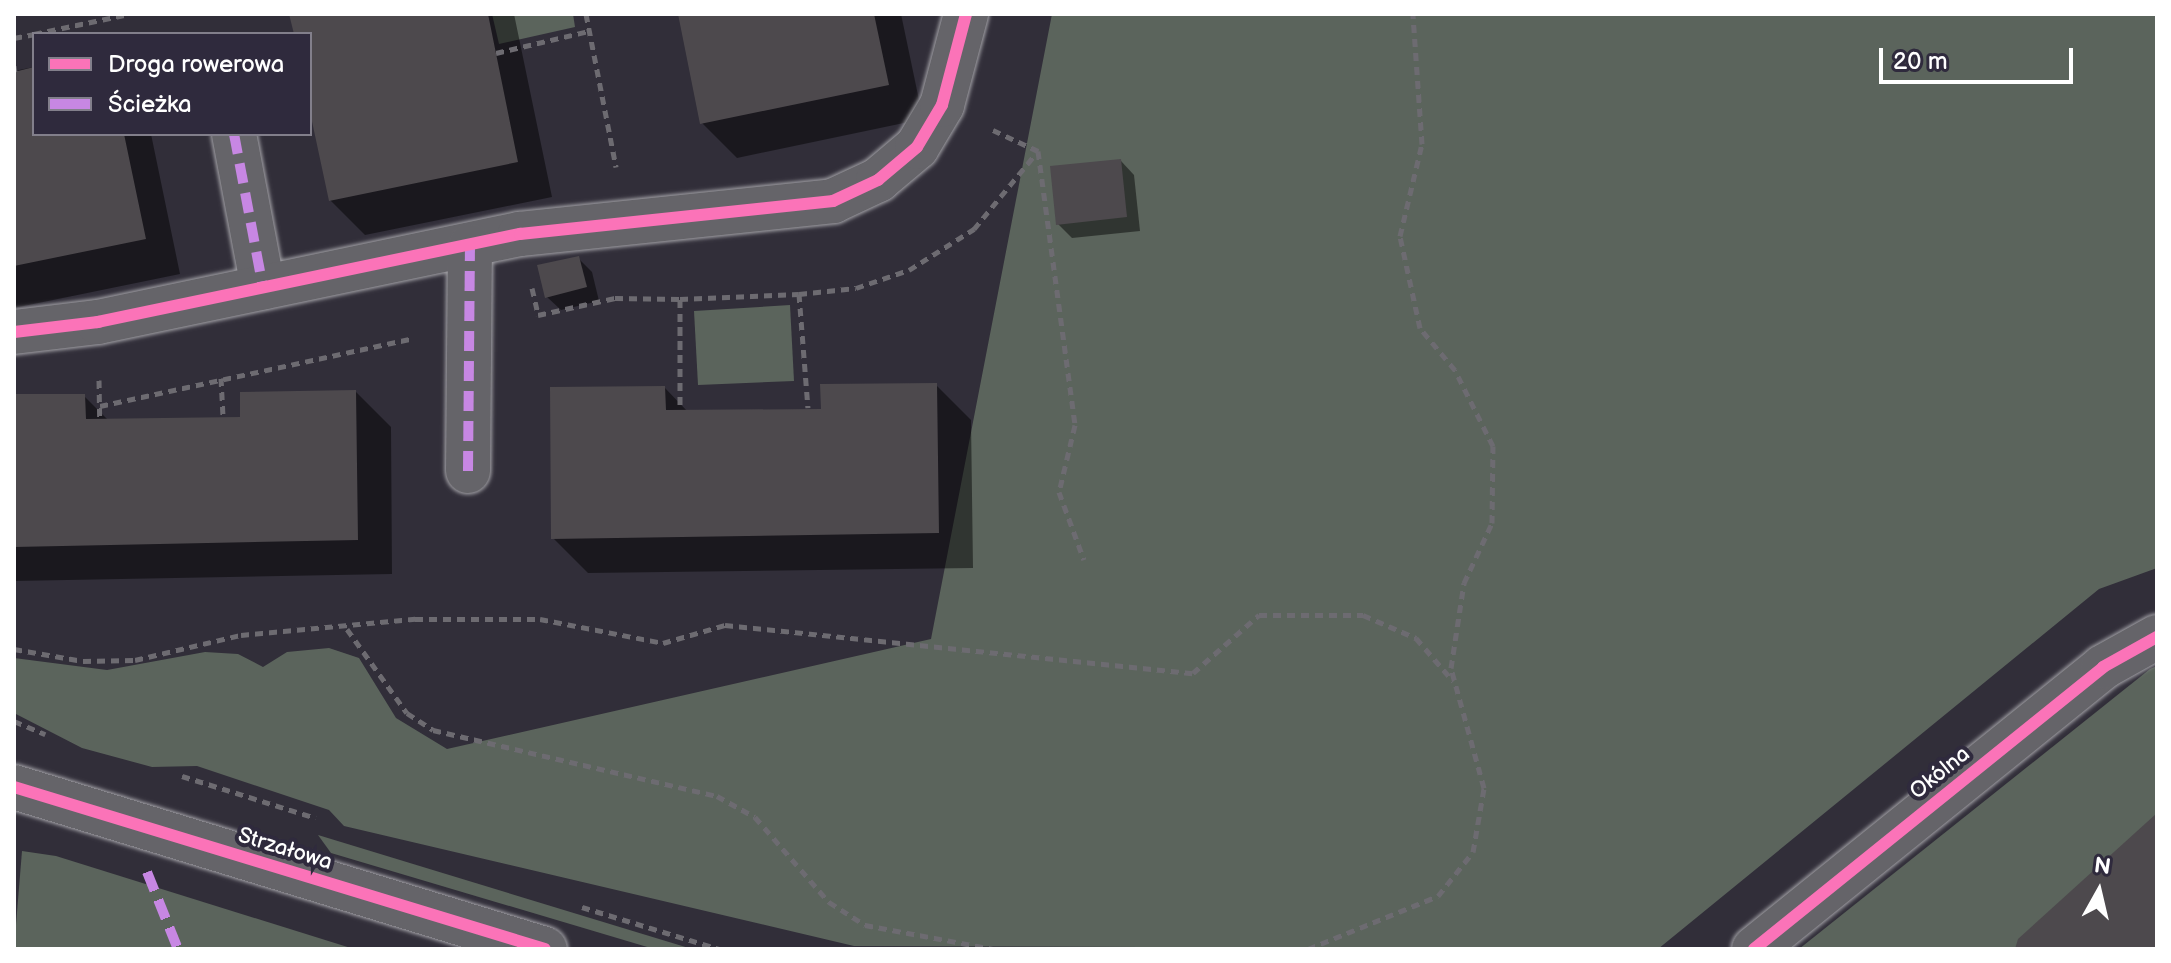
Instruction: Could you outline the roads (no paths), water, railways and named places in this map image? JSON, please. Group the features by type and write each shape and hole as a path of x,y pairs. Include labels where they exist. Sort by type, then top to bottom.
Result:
{"street":[{"path":"14,332 263,287 520,234 626,219 833,201 898,165 942,105 966,14"},
{"path":"234,136 263,287"},
{"path":"468,471 470,246"},
{"name":"Okólna","path":"1754,949 2103,667 2157,637"},
{"name":"Strzałowa","path":"14,787 545,949"}]}
